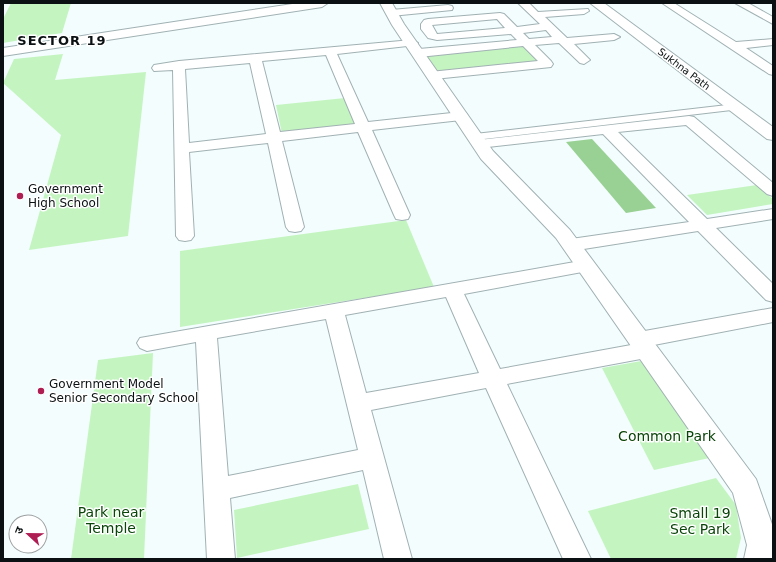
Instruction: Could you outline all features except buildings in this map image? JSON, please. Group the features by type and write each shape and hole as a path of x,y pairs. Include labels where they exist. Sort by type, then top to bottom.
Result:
{"street":[{"path":"3,48 302,3"},
{"path":"3,52 322,3"},
{"path":"523,3 584,60"},
{"name":"Sukhna Path","path":"596,3 773,135"},
{"name":"Sukhna Path","path":"609,3 773,122"},
{"path":"667,3 773,71"},
{"path":"740,3 773,21"},
{"path":"460,7 389,8 398,25 416,48 487,155 563,234 746,488 763,545 760,559"},
{"path":"753,10 773,8"},
{"path":"536,16 584,11"},
{"path":"434,75 547,64 526,42 514,30 500,16 428,22 426,24 426,29 432,36 437,37 514,30 548,27"},
{"path":"158,68 330,51 563,41 614,37"},
{"path":"735,46 773,42"},
{"path":"330,51 402,215"},
{"path":"255,58 294,227"},
{"path":"179,65 185,236"},
{"path":"477,140 736,107"},
{"path":"182,148 461,116"},
{"path":"477,140 607,130 689,120 773,190"},
{"path":"607,130 773,295"},
{"path":"571,245 773,214"},
{"path":"147,343 586,266"},
{"path":"452,290 577,559"},
{"path":"334,310 398,559"},
{"path":"358,404 493,378 643,345 773,314"},
{"path":"206,333 221,559"},
{"path":"216,490 372,458"}],"green space":[{"path":"11,3 71,3 62,33 3,43 3,19"},
{"path":"523,45 540,62 437,72 425,54"},
{"path":"63,54 55,80 146,72 128,236 29,250 61,135 3,83 14,59"},
{"path":"345,98 356,125 282,134 276,105"},
{"path":"592,139 656,208 626,213 566,142"},
{"path":"757,185 773,199 773,204 707,215 687,195"},
{"path":"406,220 434,287 180,327 180,251"},
{"name":"Park near Temple","path":"153,353 144,559 71,559 98,360"},
{"name":"Common Park","path":"647,360 714,457 654,470 602,368"},
{"name":"Small 19 Sec Park","path":"716,478 736,505 741,538 736,559 611,559 588,511"},
{"path":"358,484 369,529 237,558 234,510"}],"place":[{"name":"Government High School","path":"20,196"},
{"name":"Government Model Senior Secondary School","path":"41,391"}],"district":[{"name":"SECTOR 19","path":"62,40"}]}
